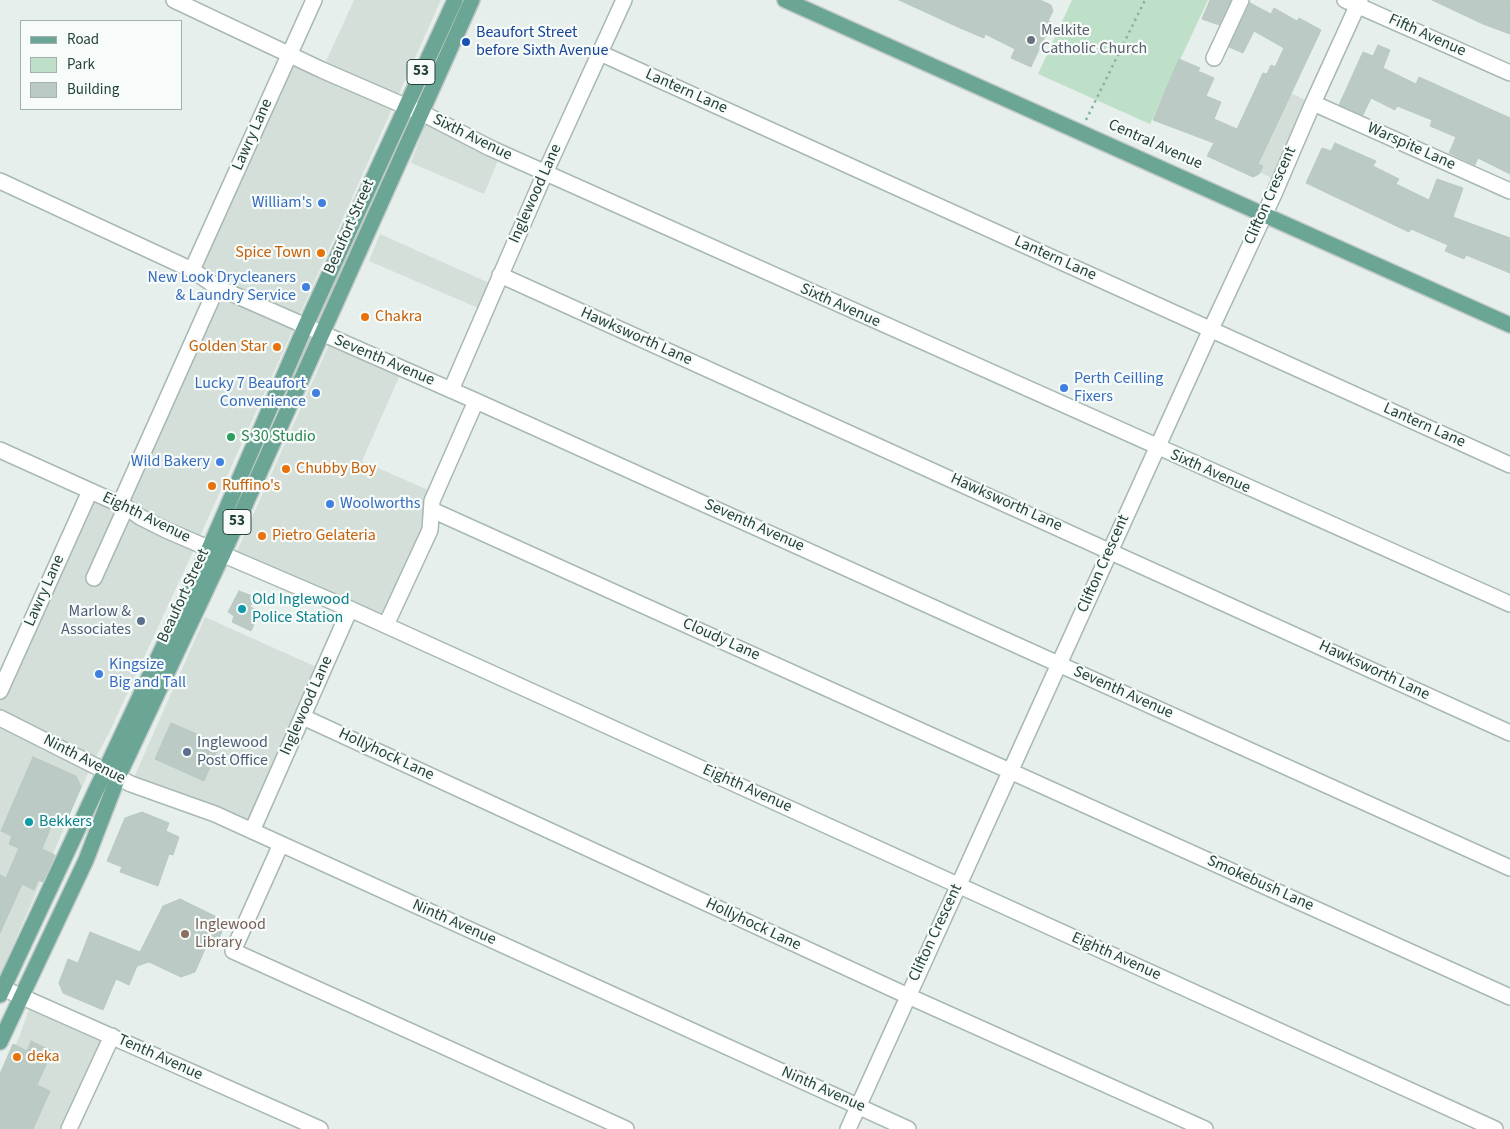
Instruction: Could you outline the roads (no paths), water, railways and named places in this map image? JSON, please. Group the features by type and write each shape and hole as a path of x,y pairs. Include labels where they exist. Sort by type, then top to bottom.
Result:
{"main road":[{"name":"Beaufort Street","path":"216,552 305,327 455,0"},
{"name":"Beaufort Street","path":"1,990 60,870 111,774 322,333 472,0"},
{"name":"Central Avenue","path":"785,0 1264,213 1510,325"},
{"name":"Beaufort Street","path":"0,1042 23,997 86,860 111,774"}],"street":[{"name":"Sixth Avenue","path":"174,0 290,55 421,113 545,173 1156,448 1510,604"},
{"name":"Lawry Lane","path":"192,270 314,0"},
{"name":"Inglewood Lane","path":"451,390 545,173 624,0"},
{"path":"1214,58 1241,0"},
{"name":"Fifth Avenue","path":"1354,2 1510,73"},
{"name":"Clifton Crescent","path":"848,1129 1156,448 1274,194 1354,2"},
{"name":"Lantern Lane","path":"600,53 1510,465"},
{"name":"Warspite Lane","path":"1313,103 1510,191"},
{"name":"Seventh Avenue","path":"0,181 192,270 217,287 476,401 1510,868"},
{"name":"Hawksworth Lane","path":"500,275 1510,733"},
{"path":"94,578 217,287"},
{"path":"386,625 430,530 432,501 476,401"},
{"name":"Eighth Avenue","path":"0,450 90,490 123,506 140,517 216,552 386,625 1495,1129"},
{"name":"Lawry Lane","path":"0,691 90,490"},
{"name":"Cloudy Lane","path":"432,510 1010,771"},
{"name":"Inglewood Lane","path":"252,831 350,609"},
{"name":"Hollyhock Lane","path":"303,717 908,996 1205,1129"},
{"name":"Ninth Avenue","path":"0,718 111,774 214,814 908,1129"},
{"name":"Smokebush Lane","path":"1010,771 1510,997"},
{"path":"281,844 233,951 626,1129"},
{"name":"Tenth Avenue","path":"1,990 23,997 320,1129"},
{"path":"69,1129 112,1036"}],"place":[{"name":"Melkite Catholic Church","path":"1031,40"},
{"name":"Beaufort Street before Sixth Avenue","path":"466,42"},
{"name":"William's","path":"322,203"},
{"name":"Spice Town","path":"321,253"},
{"name":"New Look Drycleaners & Laundry Service","path":"306,287"},
{"name":"Chakra","path":"365,317"},
{"name":"Golden Star","path":"277,347"},
{"name":"Perth Ceilling Fixers","path":"1064,388"},
{"name":"Lucky 7 Beaufort Convenience","path":"316,393"},
{"name":"S 30 Studio","path":"231,437"},
{"name":"Wild Bakery","path":"220,462"},
{"name":"Chubby Boy","path":"286,469"},
{"name":"Ruffino's","path":"212,486"},
{"name":"Woolworths","path":"330,504"},
{"name":"Pietro Gelateria","path":"262,536"},
{"name":"Old Inglewood Police Station","path":"242,609"},
{"name":"Marlow & Associates","path":"141,621"},
{"name":"Kingsize Big and Tall","path":"99,674"},
{"name":"Inglewood Post Office","path":"187,752"},
{"name":"Bekkers","path":"29,822"},
{"name":"Inglewood Library","path":"185,934"},
{"name":"deka","path":"17,1057"}]}
